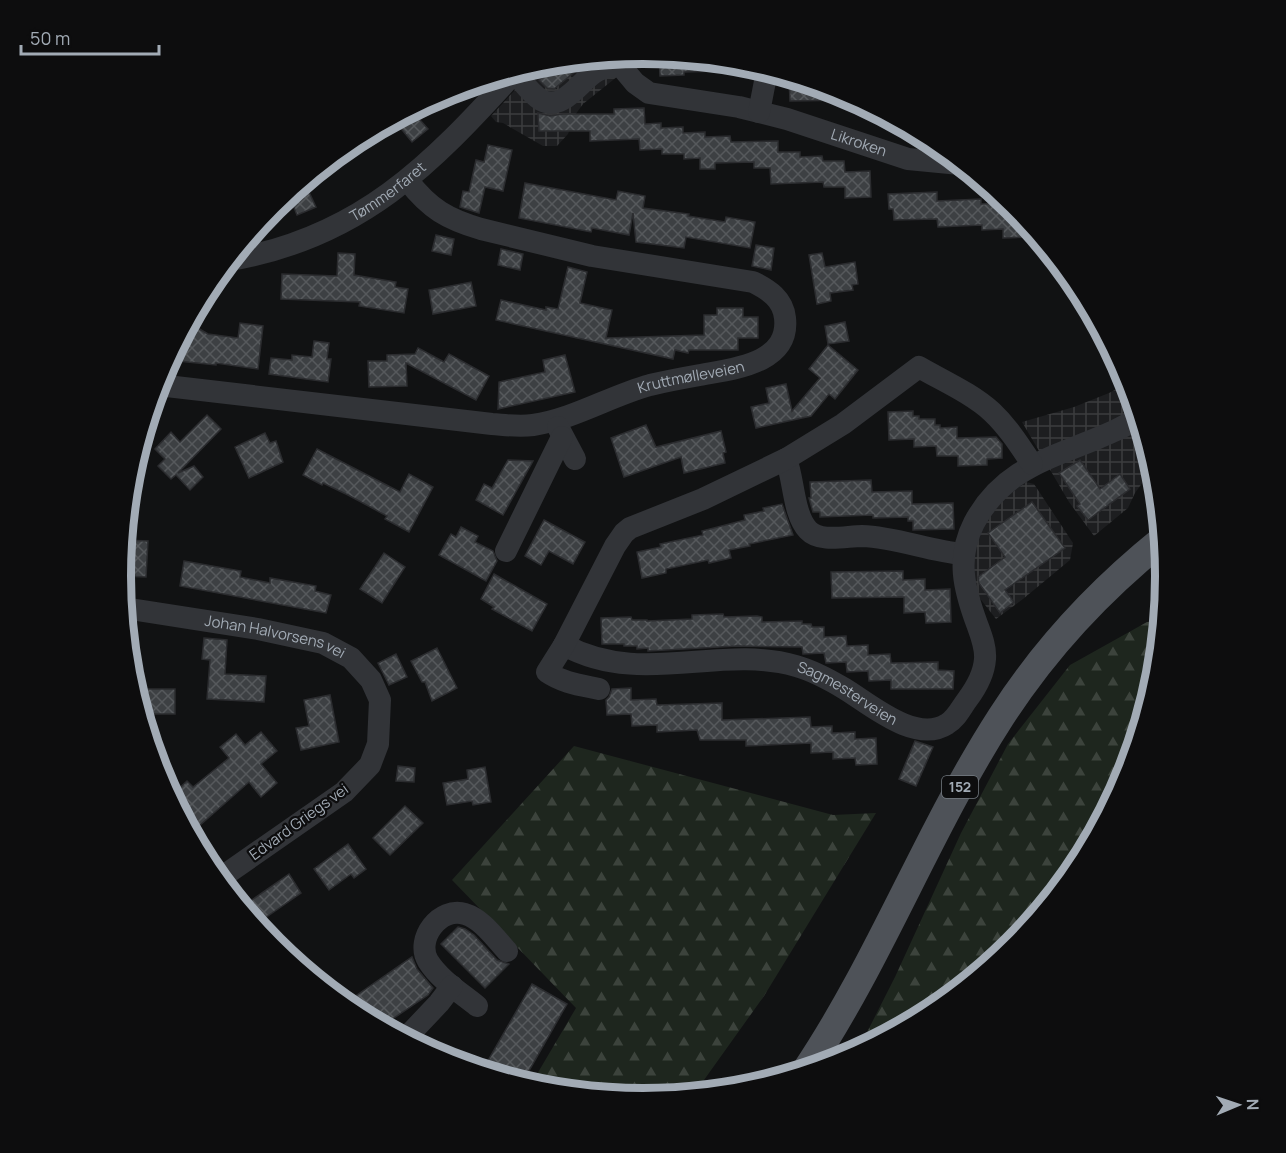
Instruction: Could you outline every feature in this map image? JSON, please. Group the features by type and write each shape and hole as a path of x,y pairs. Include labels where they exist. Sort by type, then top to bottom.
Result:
{"main road":[{"name":"152","path":"814,1059 834,1026 964,779 1001,716 1038,665 1081,615 1154,547"}],"street":[{"name":"Likroken","path":"620,65 635,83 649,93 759,112 821,129 908,159 944,162"},
{"name":"Likroken","path":"521,79 539,99 555,102 567,97 594,73 617,66"},
{"path":"759,112 765,79"},
{"name":"Tømmerfaret","path":"243,257 264,253 320,233 378,202 408,181 465,127 503,84"},
{"name":"Kruttmølleveien","path":"168,386 559,429 648,386 730,370 759,361 778,346 784,334 785,316 779,301 764,287 744,279 601,258 463,224 431,207 408,181"},
{"path":"598,689 558,679 547,672 624,533 637,524 703,499 786,459 843,424 919,367 970,396 993,413 1010,432 1032,464"},
{"name":"Sagmesterveien","path":"564,645 590,658 617,663 663,665 752,660 787,663 828,679 900,723 921,730 933,730 947,724 959,712 975,689 983,670 985,659 982,638 964,586 963,554 974,523 984,507 1001,489 1032,464 1118,430 1131,422"},
{"path":"559,429 575,459"},
{"path":"506,551 559,429"},
{"path":"786,459 801,518 813,534 823,537 880,538 963,554"},
{"name":"Johan Halvorsens vei","path":"132,609 258,629 323,643 351,658 371,680 380,700 380,724"},
{"name":"Edvard Griegs vei","path":"226,874 344,792 370,765 378,744 380,724"},
{"path":"477,1006 452,986 429,962 425,953 425,938 429,930 440,920 453,914 468,915 482,925 507,951"},
{"path":"411,1033 452,986"}],"shaded area":[{"path":"611,66 618,76 583,104 575,115 568,134 557,146 543,146 503,123 496,122 491,116 526,78 576,69"},
{"path":"1119,388 1138,444 1145,479 1128,508 1094,536 1069,502 1022,422 1074,407"},
{"path":"1026,482 1034,484 1073,543 1070,560 996,619 971,587 969,579 981,525 1006,497"}],"green space":[{"path":"1147,622 1153,622 1151,643 1138,709 1128,741 1102,803 1069,861 1028,914 981,961 927,1002 864,1038 895,977 961,833 1008,744 1070,665"},
{"path":"574,746 833,815 876,813 764,996 701,1085 610,1087 535,1077 576,1008 452,880"}],"building":[{"path":"659,65 718,70 684,72 684,75 660,76"},
{"path":"578,69 554,89 547,88 539,80 547,73"},
{"path":"789,86 831,100 790,101"},
{"path":"644,108 645,124 661,123 661,128 683,127 683,133 705,132 705,137 730,136 731,142 778,141 778,152 800,152 800,157 822,156 823,161 844,161 845,172 870,171 871,197 845,198 845,187 824,187 823,182 771,184 770,168 754,168 754,162 715,163 715,169 700,169 700,158 684,159 684,154 662,154 662,149 640,150 639,139 590,141 590,131 539,131 538,113 550,116 614,114 614,109"},
{"path":"426,113 420,120 428,129 412,142 399,126"},
{"path":"488,145 512,150 503,191 485,187 479,213 460,207 463,191 469,192 476,160 484,162"},
{"path":"525,183 616,200 618,191 645,196 643,208 689,214 688,216 725,222 726,217 755,222 750,248 686,237 684,248 636,242 633,213 629,235 592,228 591,232 519,218"},
{"path":"309,192 316,207 297,215 292,204"},
{"path":"937,192 937,201 981,199 981,204 993,203 1026,237 1003,238 1003,229 982,230 982,225 938,227 937,219 894,220 893,209 889,209 888,194"},
{"path":"436,235 454,239 451,255 432,251"},
{"path":"756,245 774,248 771,270 752,266"},
{"path":"501,249 523,254 520,270 498,265"},
{"path":"338,253 355,254 354,275 396,282 395,287 408,289 404,313 359,306 360,302 281,299 282,274 337,276"},
{"path":"822,253 825,267 855,262 858,284 852,285 853,290 830,293 831,301 817,304 809,255"},
{"path":"568,267 587,272 580,303 612,310 606,338 704,335 704,315 717,315 717,308 743,308 743,317 758,317 758,338 738,338 738,350 689,350 688,353 675,350 673,359 496,320 501,300 546,310 546,307 558,309"},
{"path":"471,282 476,306 433,314 429,290"},
{"path":"845,322 849,341 828,344 825,326"},
{"path":"240,323 263,326 258,369 216,363 216,365 179,361 196,327 208,334 238,338"},
{"path":"314,341 329,343 327,359 331,359 328,382 269,374 271,358 292,360 292,355 312,357"},
{"path":"828,345 858,370 835,399 829,394 811,416 756,428 751,407 769,403 766,388 786,384 792,411 820,378 809,369"},
{"path":"418,348 444,362 449,354 489,376 476,400 406,363 407,386 369,387 368,361 387,361 387,355 415,354"},
{"path":"565,355 575,392 498,409 499,382 545,372 543,360"},
{"path":"913,411 913,416 919,416 919,419 935,419 935,425 940,425 940,428 957,427 957,438 996,437 1002,444 1002,458 987,459 987,465 958,466 958,456 937,456 936,446 914,447 914,439 889,440 888,412"},
{"path":"207,415 221,429 178,473 194,466 203,477 190,490 176,475 171,479 158,466 165,459 155,449 171,432 180,442"},
{"path":"646,425 656,447 721,431 726,452 723,453 725,463 684,473 681,457 624,477 611,438"},
{"path":"265,433 270,443 276,441 283,462 249,478 235,447"},
{"path":"317,449 400,492 409,474 433,487 409,532 385,519 387,516 348,495 303,475"},
{"path":"508,460 533,461 503,515 476,500 484,484 492,488"},
{"path":"1080,460 1100,489 1120,474 1130,489 1088,520 1077,506 1080,504 1059,473"},
{"path":"871,480 872,492 912,491 912,504 953,503 954,529 913,530 913,521 908,521 908,517 873,518 873,515 820,517 820,512 813,512 809,498 811,498 810,482"},
{"path":"1032,502 1065,548 1005,590 1014,602 1000,613 979,583 978,577 1005,557 988,533"},
{"path":"782,504 793,535 729,550 731,558 709,563 708,560 666,569 666,573 642,578 637,552 661,547 660,544 703,535 702,531 745,520 744,515"},
{"path":"544,520 585,542 573,564 549,551 541,565 525,556"},
{"path":"461,527 478,536 475,542 493,551 497,561 486,581 439,555 451,534 456,537"},
{"path":"132,540 148,541 146,577 131,576"},
{"path":"384,553 405,567 382,603 360,589"},
{"path":"184,561 241,571 240,577 270,583 270,578 316,586 315,591 331,595 326,613 180,586"},
{"path":"903,571 903,580 925,579 925,590 950,589 951,622 926,623 925,612 904,613 904,597 832,598 831,572"},
{"path":"494,574 547,604 532,631 492,609 494,607 481,599"},
{"path":"723,614 724,617 762,617 762,622 802,621 802,624 811,624 812,627 824,627 824,637 846,636 847,646 868,645 868,655 890,654 891,663 938,662 938,670 954,671 953,689 891,689 891,680 869,681 868,671 847,672 846,662 826,663 824,653 803,654 802,647 737,646 648,651 648,648 637,649 637,646 624,646 624,644 602,644 601,618 631,617 632,620 647,621 692,619 692,615"},
{"path":"204,638 227,640 225,674 266,676 264,702 207,699 210,660 202,659"},
{"path":"437,648 457,688 432,701 425,682 422,682 411,661"},
{"path":"396,654 407,677 389,685 378,663"},
{"path":"631,688 631,700 656,699 657,705 722,703 722,720 810,717 811,727 832,726 832,733 855,732 855,739 876,738 877,764 856,765 855,758 833,759 833,752 811,753 811,743 746,746 746,740 700,740 697,730 657,732 657,725 632,726 631,714 607,715 606,700 612,689"},
{"path":"144,689 175,689 175,714 150,714"},
{"path":"330,695 339,742 301,750 296,728 309,726 304,700"},
{"path":"261,732 277,751 261,764 277,783 261,797 249,782 197,827 178,790 187,781 193,787 229,758 220,747 236,734 245,745"},
{"path":"915,741 933,747 916,786 899,779"},
{"path":"398,766 415,768 414,782 396,781"},
{"path":"485,767 491,802 473,805 472,801 447,805 443,783 468,779 467,770"},
{"path":"405,806 423,823 390,855 373,838"},
{"path":"348,844 366,869 354,878 351,874 329,890 314,869"},
{"path":"289,874 301,893 263,919 249,902"},
{"path":"458,927 474,935 497,960 509,964 485,988 441,944"},
{"path":"412,957 417,969 433,988 428,995 389,1021 353,998"},
{"path":"532,984 567,1004 527,1075 486,1064"}]}
